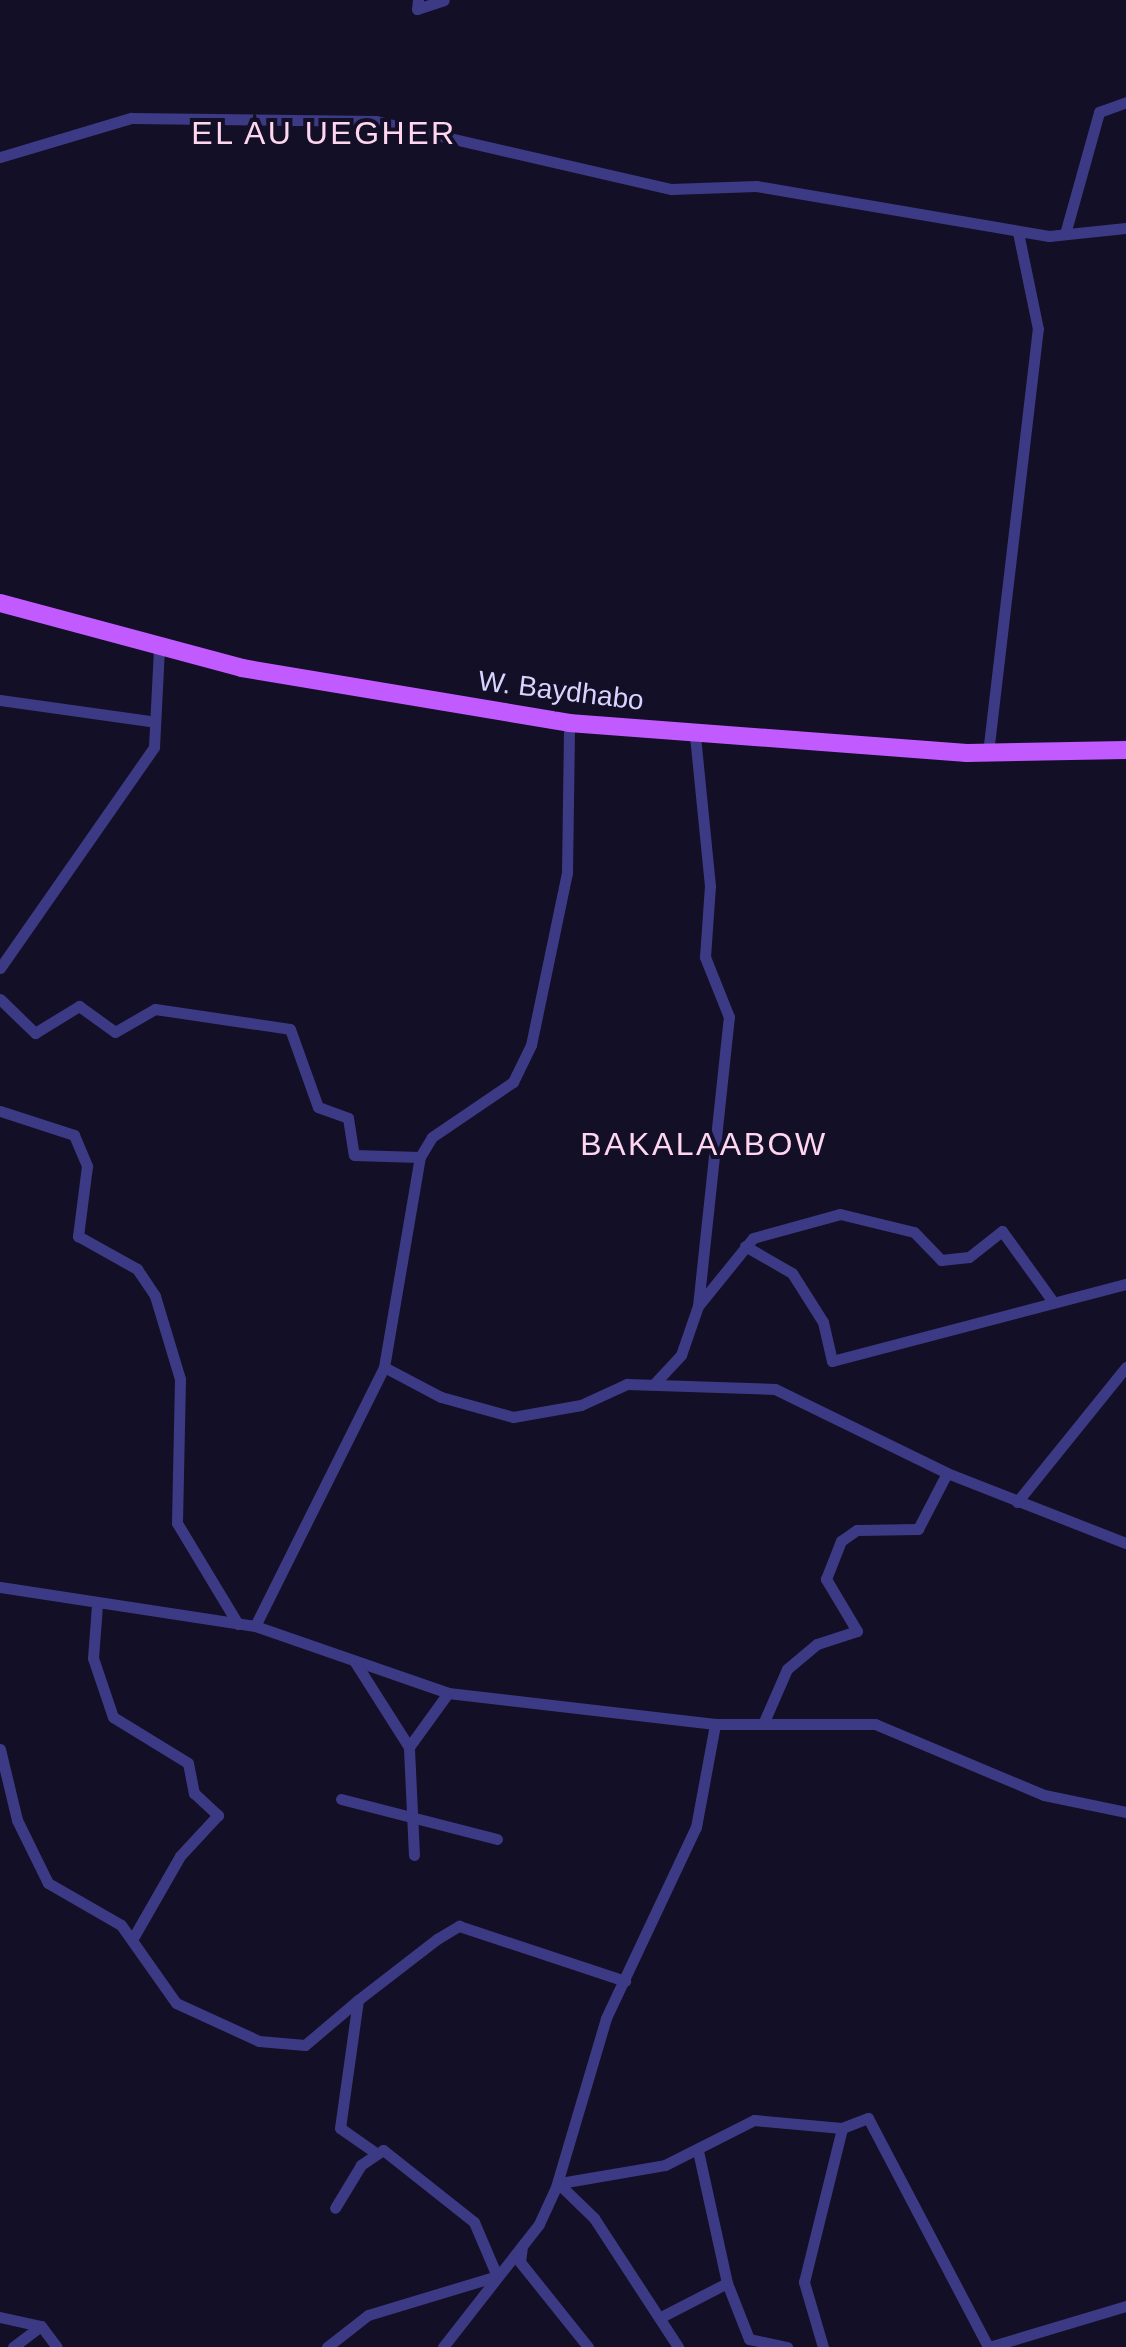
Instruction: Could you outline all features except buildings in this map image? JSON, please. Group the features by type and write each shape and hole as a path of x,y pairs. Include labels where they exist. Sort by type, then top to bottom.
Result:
{"main road":[{"name":"W. Baydhabo","path":"0,603 159,647 569,723 695,735 988,752 1126,750"}],"street":[{"path":"418,0 417,9 444,0"},
{"path":"1065,234 1099,112 1126,102"},
{"path":"0,156 131,118 376,121 672,189 810,193 1018,232 1065,234 1126,228"},
{"path":"988,752 1038,329 1018,232"},
{"path":"0,968 111,818 154,747 150,721 159,647"},
{"path":"0,700 150,721"},
{"path":"255,1626 384,1367 420,1156 432,1137 513,1082 531,1045 567,873 569,723"},
{"path":"654,1384 681,1355 698,1306 729,1017 705,957 710,886 695,735"},
{"path":"0,999 35,1034 78,1006 115,1032 155,1009 290,1029 318,1107 348,1118 354,1155 420,1156"},
{"path":"0,1111 74,1135 87,1166 78,1236 137,1269 155,1296 180,1378 177,1523 238,1624"},
{"path":"698,1306 745,1246 784,1223 840,1214 914,1232 941,1260 969,1257 1002,1231 1051,1299"},
{"path":"745,1246 792,1273 823,1322 832,1361 1051,1299 1126,1284"},
{"path":"384,1367 440,1397 513,1417 654,1384 775,1389 947,1474 1126,1544"},
{"path":"1017,1502 1126,1367"},
{"path":"763,1724 787,1669 816,1644 857,1631 826,1578 841,1541 857,1530 918,1529 947,1474"},
{"path":"0,1588 255,1626 448,1694 714,1724 875,1724 1044,1796 1126,1812"},
{"path":"97,1605 93,1658 112,1716 188,1763 187,1780 218,1815 180,1856 133,1938"},
{"path":"354,1661 409,1747 414,1856"},
{"path":"409,1747 448,1694"},
{"path":"443,2347 522,2244 561,2185 624,1981 696,1827 714,1724"},
{"path":"0,1749 17,1820 48,1883 133,1938 176,2004 259,2041 306,2045 358,2000 459,1926 624,1981"},
{"path":"341,1800 496,1839"},
{"path":"358,2000 340,2128 474,2222 496,2276"},
{"path":"561,2185 698,2151 754,2120 842,2128 868,2118 988,2347 1126,2306"},
{"path":"823,2347 804,2282 842,2128"},
{"path":"335,2208 372,2151"},
{"path":"698,2151 727,2283 748,2339 787,2347"},
{"path":"561,2185 661,2317 678,2347"},
{"path":"522,2244 520,2262 588,2347"},
{"path":"328,2347 368,2315 496,2276"},
{"path":"661,2317 727,2283"},
{"path":"0,2317 41,2326 57,2347"},
{"path":"13,2347 41,2326"}],"district":[{"name":"EL AU UEGHER","path":"324,133"},
{"name":"BAKALAABOW","path":"704,1144"}]}
